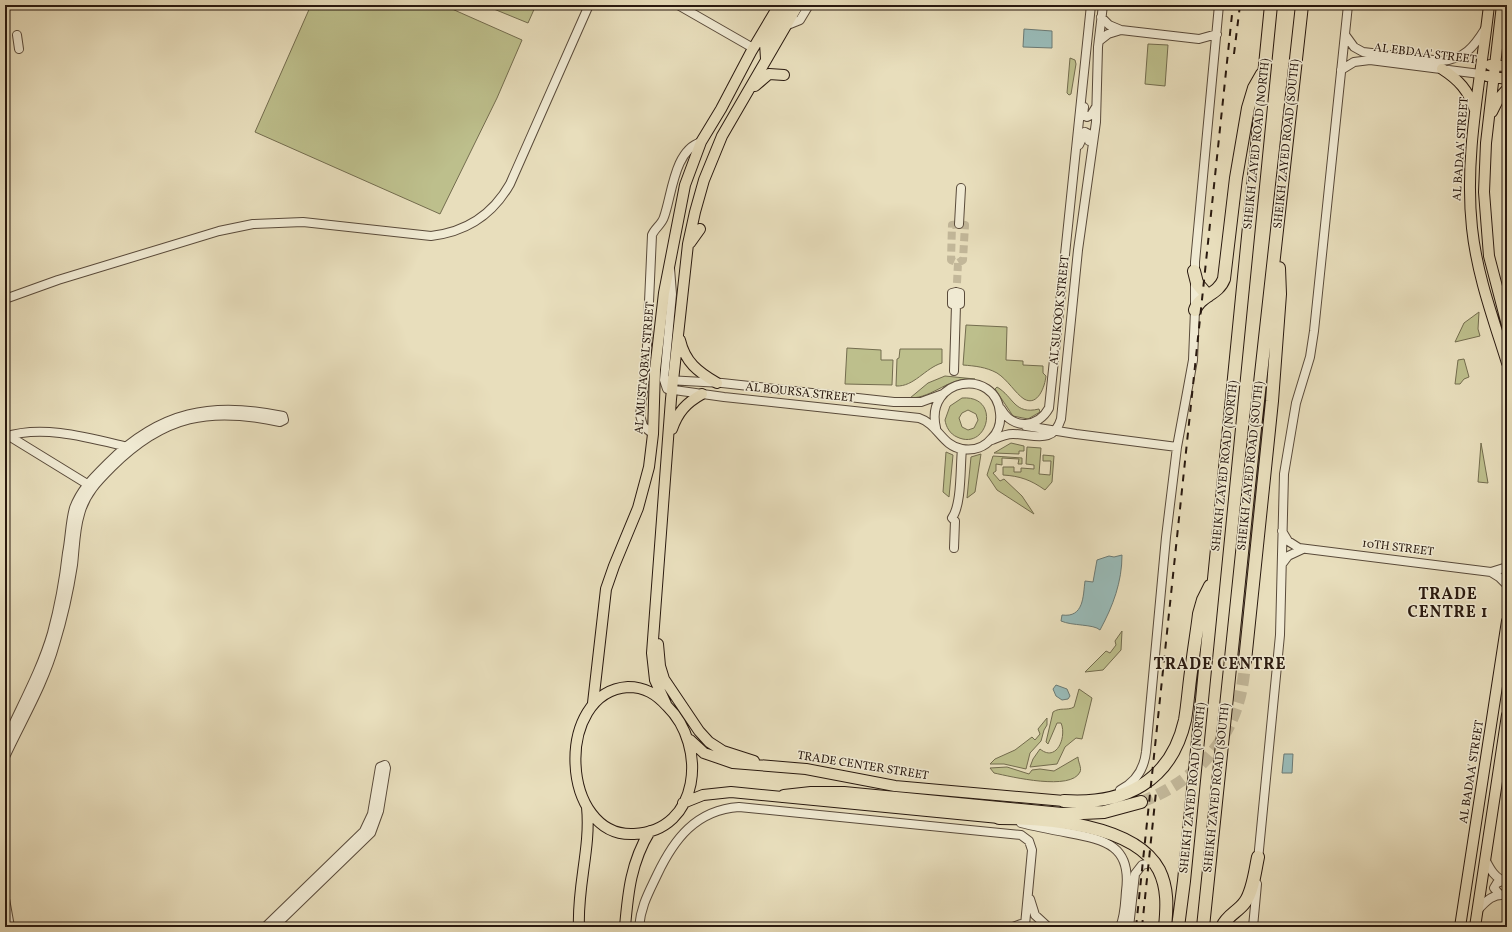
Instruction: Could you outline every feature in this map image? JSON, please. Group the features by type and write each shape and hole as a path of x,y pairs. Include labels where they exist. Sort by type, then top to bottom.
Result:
{"highway":[{"name":"SHEIKH ZAYED ROAD (NORTH)","path":"1178,927 1271,5"},
{"name":"SHEIKH ZAYED ROAD (SOUTH)","path":"1203,927 1255,428 1302,5"},
{"path":"1195,310 1199,301 1220,288 1225,274 1236,178 1248,108 1254,88 1265,70"},
{"path":"1245,661 1264,489 1278,326 1280,277 1276,244"},
{"path":"1194,272 1197,283 1208,296"},
{"path":"1064,801 1099,801 1124,795 1148,782 1167,761 1183,728 1199,614 1206,594 1213,582"},
{"path":"784,796 811,793 844,793 1062,814 1104,812 1141,802"},
{"path":"999,818 1037,820 1100,829 1128,842 1154,862 1165,888 1167,901 1165,927"},
{"path":"1222,927 1227,917 1248,898 1258,857"}],"main road":[{"name":"AL MUSTAQBAL STREET","path":"593,703 606,589 642,496 649,467 653,434 654,386 664,297 681,200 689,170 701,142 753,48 779,5"},
{"path":"766,58 765,43 788,5"},
{"path":"666,704 655,680 653,667 654,617 669,436 670,384 678,333 688,244 698,201 710,164 722,136 798,5"},
{"name":"AL BADAA' STREET","path":"1489,5 1476,112 1470,181 1473,235 1484,293 1507,363"},
{"name":"AL BADAA' STREET","path":"1502,5 1496,66 1488,119 1484,192 1486,235 1493,277 1507,325"},
{"path":"1500,32 1507,49"},
{"name":"AL EBDAA' STREET","path":"1481,69 1496,66 1507,66"},
{"path":"1442,69 1460,82 1466,89 1476,112"},
{"name":"AL EBDAA' STREET","path":"1481,69 1493,78 1507,79"},
{"path":"748,91 769,74 784,75"},
{"path":"1488,119 1499,98 1507,89"},
{"path":"688,244 700,229"},
{"path":"678,333 684,353 692,366 700,373 717,383"},
{"path":"669,436 682,409 689,402 702,394"},
{"path":"654,617 658,629 660,666 669,688 685,708 699,731 709,742 723,751 751,760 758,765"},
{"name":"AL BADAA' STREET","path":"1460,927 1507,621"},
{"path":"579,927 580,896 588,836 587,807 578,781 576,750 580,728 593,703 607,692 628,687 639,688 651,692 666,704 677,717 689,739 692,754 692,768 689,789 683,803 669,820 650,831 627,834 616,831 599,822 587,807"},
{"path":"1474,927 1491,814 1503,772 1507,715"},
{"name":"TRADE CENTER STREET","path":"689,739 698,749 713,758 733,763 821,772 895,786 1064,801"},
{"path":"1482,784 1485,787 1484,812 1491,814"},
{"path":"683,803 703,795 722,792 784,796 999,818"},
{"path":"625,927 630,878 636,856 650,831"}],"street":[{"path":"5,299 69,276 219,231 253,224 304,222 423,236 448,234 464,228 486,214 508,187 589,5"},
{"path":"678,5 753,48"},
{"path":"786,26 800,20 810,5"},
{"path":"1091,5 1082,93 1084,116 1090,116 1096,106"},
{"name":"AL SUKOOK STREET","path":"1056,431 1062,413 1078,250 1096,122 1098,41 1103,5"},
{"path":"1064,801 1118,791 1135,779 1143,766 1146,752 1154,656 1177,447 1191,376 1195,310 1194,272 1219,5"},
{"path":"1252,927 1280,635 1284,474 1294,413 1310,357 1314,331 1341,70 1346,36 1348,5"},
{"path":"1101,17 1109,25 1121,30 1199,39 1217,34"},
{"name":"AL EBDAA' STREET","path":"1346,36 1354,47 1363,52 1442,61 1457,58 1470,50 1486,27"},
{"path":"1098,41 1108,34 1121,30"},
{"path":"17,35 19,50"},
{"path":"1199,39 1215,49"},
{"name":"AL EBDAA' STREET","path":"1341,70 1354,62 1364,60 1442,69 1481,69"},
{"name":"AL SUKOOK STREET","path":"1024,425 1032,424 1042,418 1049,408 1082,93"},
{"path":"1076,151 1083,133 1088,132 1090,135 1086,175 1087,180"},
{"path":"653,434 643,426 640,415 646,369 652,235 664,218 682,157 690,147 701,142"},
{"path":"959,224 961,188"},
{"path":"654,386 670,384 672,294 670,268"},
{"path":"954,371 956,305 960,304 960,293 956,288"},
{"name":"AL BOURSA STREET","path":"670,384 717,383 909,403 921,402 944,393"},
{"path":"1056,431 1042,437 1008,434 977,448 962,449 946,442 936,428 935,410 944,393 956,385 972,383 979,385 992,394 1000,409 1009,419 1024,425 1076,434 1177,447"},
{"name":"AL BOURSA STREET","path":"670,384 702,394 915,417 924,420 936,428"},
{"path":"5,742 38,671 52,633 61,594 72,518 90,486 125,446 158,424 181,415 205,410 242,409 281,415 284,418 283,421 280,422 234,414 202,416 180,422 160,430 134,448 90,486"},
{"path":"989,442 999,426 1000,409"},
{"path":"1062,413 1067,424 1076,434"},
{"path":"7,436 25,432 41,431 134,448"},
{"path":"7,436 90,486"},
{"path":"954,548 955,517 962,449"},
{"path":"5,757 42,680 54,650 66,602 78,522 79,505"},
{"name":"10TH STREET","path":"1282,531 1291,544 1303,549 1491,572 1507,567"},
{"path":"1281,566 1288,556 1303,549"},
{"path":"1491,572 1500,577 1507,585"},
{"path":"265,927 364,831 372,814 380,767 384,766 386,768 379,811 371,833 274,927"},
{"path":"640,927 643,903 673,844 690,827 715,812 728,808 750,807 1021,835 1029,841 1032,850 1026,926 1018,925 1013,927"},
{"path":"999,818 1100,839 1116,849 1123,860 1128,878 1124,913 1120,927"},
{"path":"1485,859 1491,870 1505,881"},
{"path":"1129,927 1135,874 1142,865 1154,862"},
{"path":"1503,895 1494,888 1497,882 1505,881"},
{"path":"1028,887 1035,916 1048,927"},
{"path":"1477,911 1486,901 1503,895"},
{"path":"5,899 8,924"}],"green space":[{"path":"311,5 443,5 522,40 497,98 440,214 255,132"},
{"path":"484,5 536,5 528,23"},
{"path":"1148,44 1168,45 1165,86 1145,84"},
{"path":"1070,58 1075,60 1076,64 1071,94 1069,95 1067,93"},
{"path":"1479,312 1478,329 1480,336 1455,342 1464,323"},
{"path":"966,325 1007,327 1006,360 1023,361 1023,365 1043,366 1043,373 1046,376 1042,390 1037,398 1029,401 1024,399 1001,376 989,369 963,365"},
{"path":"847,348 881,350 881,360 893,360 892,385 845,384"},
{"path":"900,349 942,349 942,363 936,365 908,384 896,386 897,359 899,358"},
{"path":"1464,359 1469,377 1464,379 1460,384 1455,384 1458,360"},
{"path":"945,376 975,379 957,381 927,395 910,398 928,383"},
{"path":"997,387 1003,391 1015,404 1024,410 1039,409 1040,412 1028,419 1013,416 995,389"},
{"path":"962,398 975,399 982,405 986,413 986,422 983,430 976,437 968,440 952,434 947,428 945,420 950,406","holes":["968,410 976,414 978,420 974,428 968,430 962,427 959,418 962,413"]},
{"path":"1011,443 1024,446 1024,451 1019,451 1019,454 994,453"},
{"path":"1481,443 1488,483 1478,482"},
{"path":"1027,447 1041,448 1039,474 1050,475 1051,461 1043,461 1043,455 1054,456 1052,482 1045,490 1025,479 1003,475 1003,467 1014,467 1014,472 1021,472 1021,468 1034,469 1034,465 1026,464"},
{"path":"946,452 953,455 949,497 943,492"},
{"path":"981,454 975,492 967,498 971,457"},
{"path":"993,456 1022,458 1022,464 1018,464 1019,459 1002,458 1002,465 996,464 996,471 993,473 1000,481 1004,479 1022,496 1034,514 997,490 987,475"},
{"path":"1122,631 1121,650 1103,670 1085,672 1106,651 1110,653 1116,645 1115,641"},
{"path":"1079,689 1092,698 1082,739 1076,738 1065,747 1057,764 1030,767 1033,759 1040,749 1051,753 1059,746 1063,735 1061,723 1057,723 1048,744 1046,742 1053,712 1074,707"},
{"path":"1047,718 1047,725 1041,741 1030,753 1026,769 1004,764 990,764 995,759 1015,750 1032,737 1035,740 1040,734 1038,729"},
{"path":"1078,757 1081,769 1080,772 1074,778 1065,781 1040,781 1014,777 994,773 990,768 1007,767 1029,774 1032,770 1040,769 1054,771"}],"water":[{"path":"1024,29 1052,31 1052,48 1023,47"},
{"path":"1122,555 1122,565 1116,594 1100,630 1093,627 1061,621 1062,615 1075,613 1081,605 1085,581 1093,582 1097,560 1109,556 1114,557"},
{"path":"1056,685 1067,689 1070,696 1068,699 1062,700 1056,696 1053,689"},
{"path":"1284,754 1293,754 1292,773 1282,773"}],"tunnel":[{"path":"957,283 958,263 951,260 952,225 959,224 965,225 963,260 958,263"},
{"path":"1141,802 1163,792 1183,779 1201,765 1216,748 1227,729 1236,708 1242,686 1245,661"}],"railway":[{"path":"1136,927 1233,5"},
{"path":"1234,54 1240,5"},
{"path":"1142,927 1156,792"}],"district":[{"name":"TRADE CENTRE 1","path":"1448,604"},
{"name":"TRADE CENTRE","path":"1220,665"}]}
